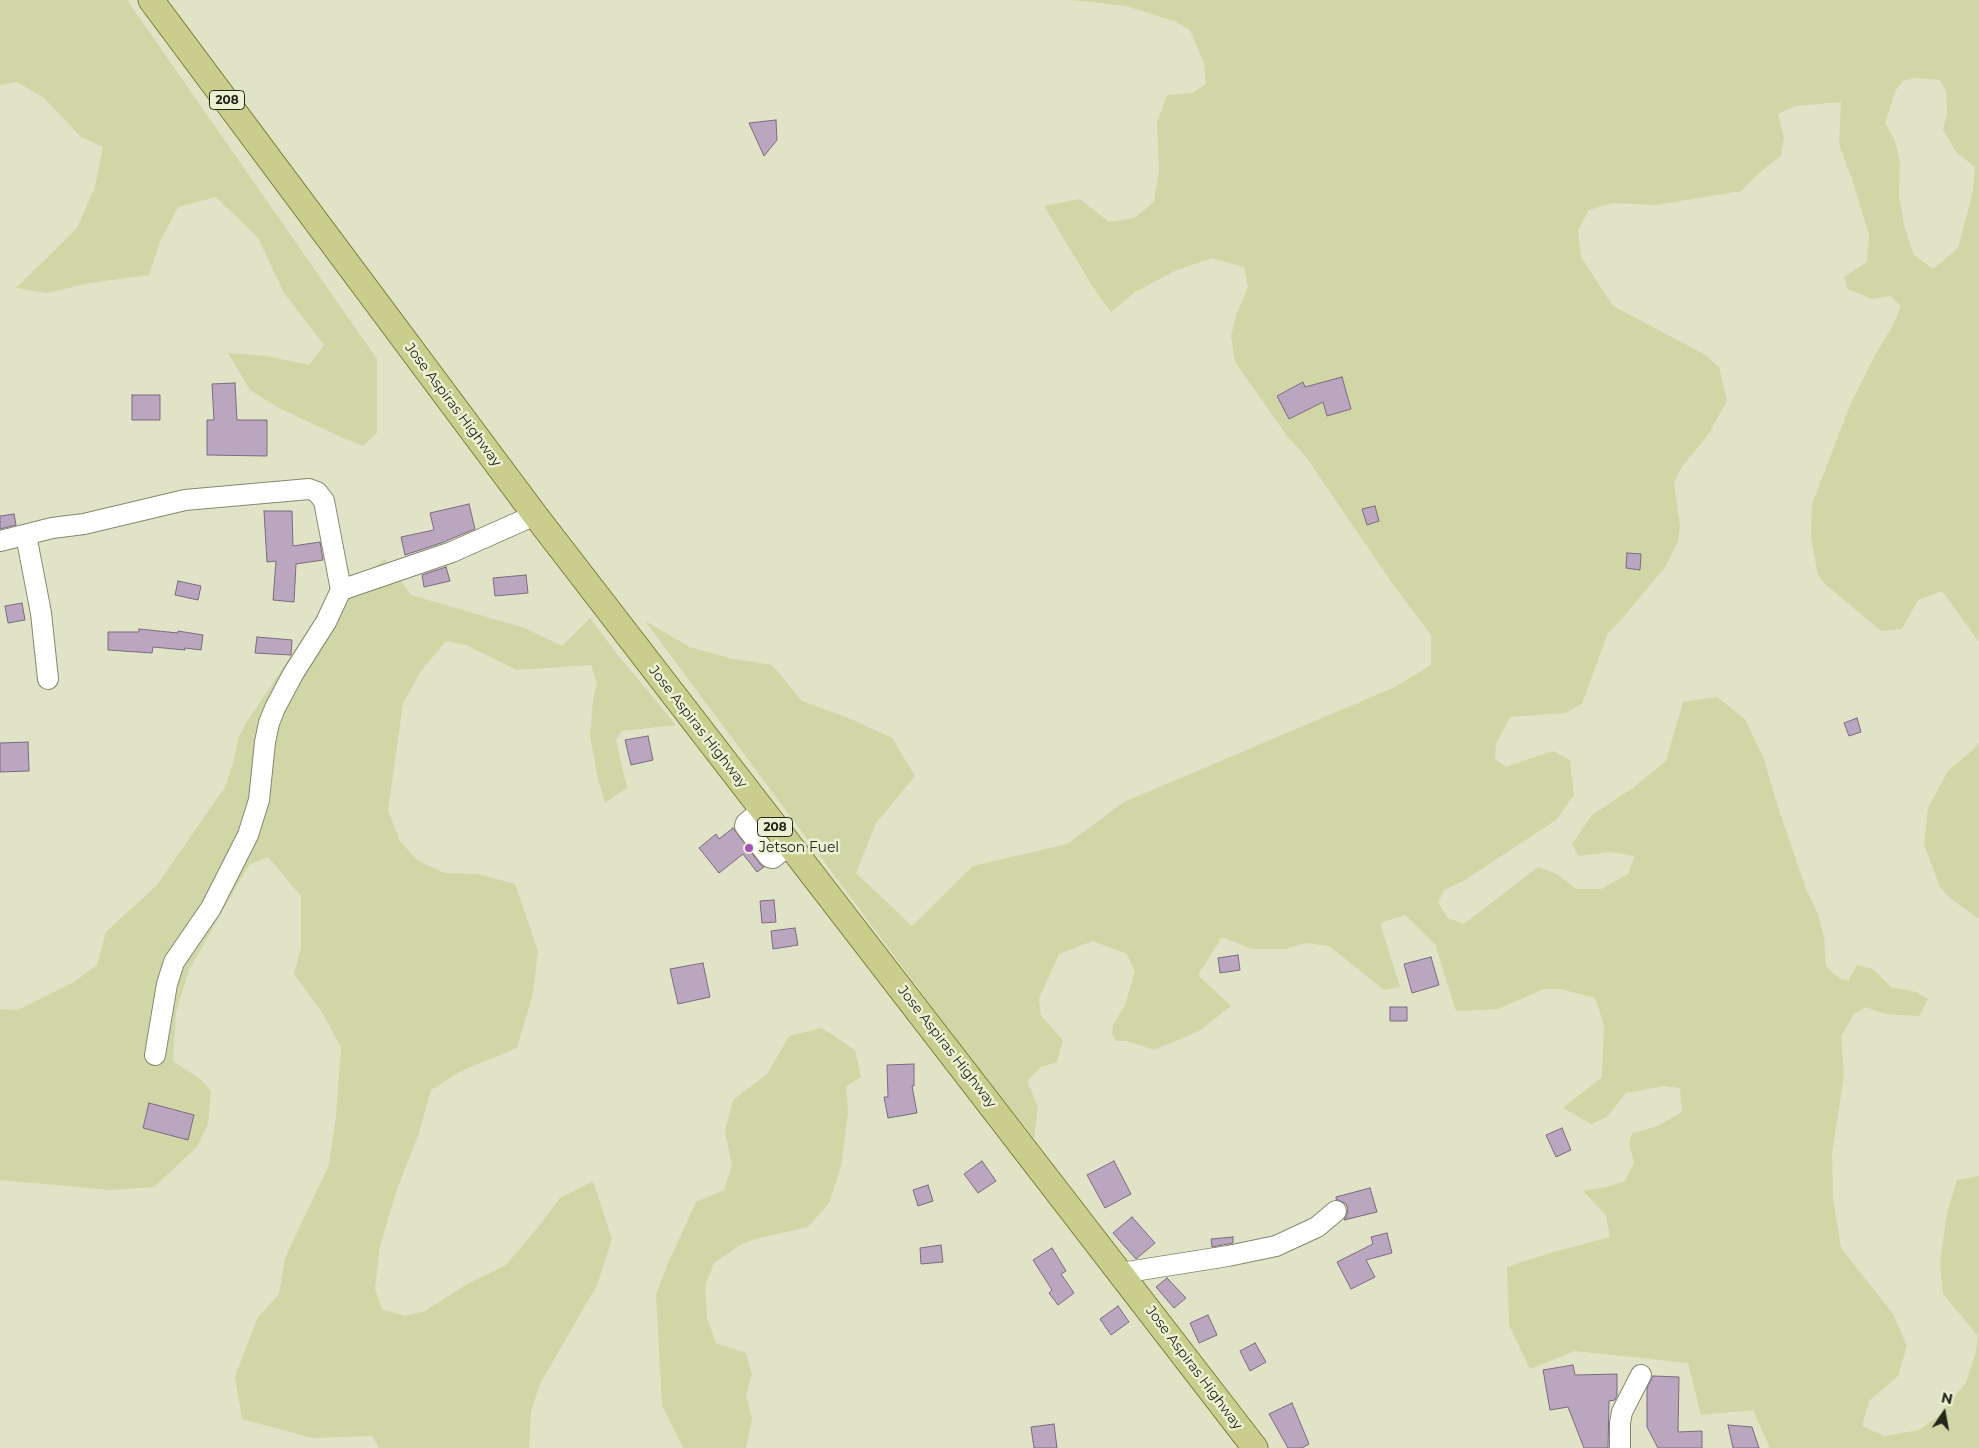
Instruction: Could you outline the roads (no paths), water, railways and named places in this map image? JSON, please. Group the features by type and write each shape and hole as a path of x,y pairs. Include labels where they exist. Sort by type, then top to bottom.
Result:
{"main road":[{"name":"Jose Aspiras Highway","path":"151,0 535,515 1254,1448"}],"street":[{"path":"0,541 52,528 84,524 185,500 312,490 320,495 324,501 341,590 326,622 293,674 269,723 265,742 259,800 248,835 211,908 174,962 167,984 155,1055"},
{"path":"341,590 452,552 535,515"},
{"path":"26,535 41,613 48,679"},
{"path":"1121,1273 1228,1256 1276,1246 1317,1227 1336,1211"},
{"path":"1620,1448 1622,1412 1641,1375"}],"place":[{"name":"Jetson Fuel","path":"749,848"}]}
